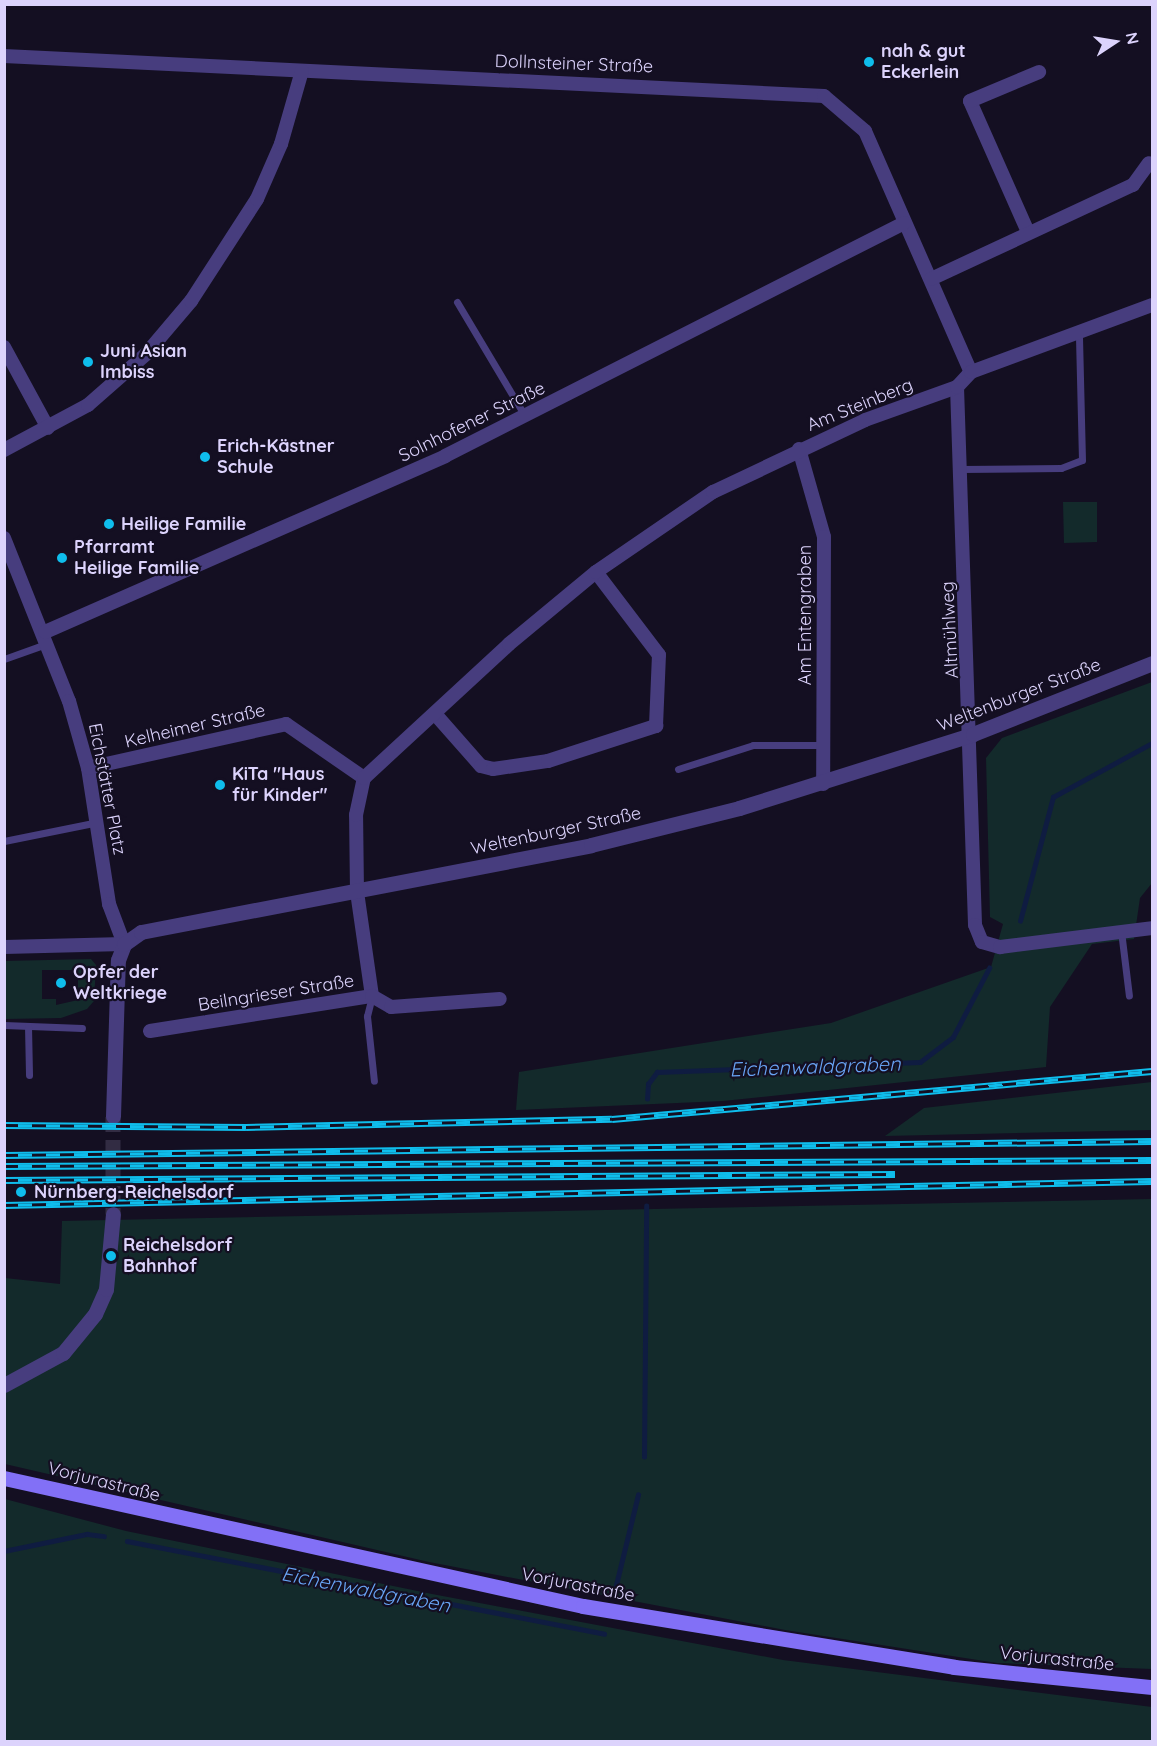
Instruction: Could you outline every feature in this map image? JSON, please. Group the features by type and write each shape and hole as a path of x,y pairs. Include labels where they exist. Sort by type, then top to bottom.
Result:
{"main road":[{"name":"Vorjurastraße","path":"4,1478 583,1606 954,1667 1152,1687"}],"street":[{"name":"Dollnsteiner Straße","path":"4,56 824,96 866,131 904,223 971,372"},
{"path":"4,450 88,405 126,374 191,301 257,199 281,144 302,71"},
{"path":"1028,232 970,101 1039,72"},
{"path":"931,279 1133,185 1149,163"},
{"name":"Solnhofener Straße","path":"47,638 525,416 904,223"},
{"name":"Am Steinberg","path":"364,778 596,572 713,492 799,449 957,387 971,372 1152,305"},
{"path":"4,347 48,428"},
{"name":"Altmühlweg","path":"957,387 972,734 975,925 982,942 1000,947 1121,931"},
{"name":"Am Entengraben","path":"799,449 824,537 823,784"},
{"name":"Eichstätter Platz","path":"4,538 47,638 88,768 109,904 124,944"},
{"path":"436,715 481,766 493,769 548,761 656,726 658,656 596,572"},
{"name":"Weltenburger Straße","path":"124,944 141,932 591,845 823,784 972,734 1152,663"},
{"name":"Kelheimer Straße","path":"88,768 286,724 364,778"},
{"path":"357,891 356,815 364,778"},
{"name":"Beilngrieser Straße","path":"357,891 372,996"},
{"path":"1121,931 1152,928"},
{"path":"4,947 124,944 112,1010 113,1116"},
{"name":"Beilngrieser Straße","path":"150,1031 372,996 391,1007 500,999"},
{"path":"4,1385 63,1353 95,1314 106,1289 113,1214"}],"lane":[{"path":"457,302 525,416"},
{"path":"961,469 1061,468 1082,460 1079,333"},
{"path":"4,658 47,638"},
{"path":"678,770 753,745 823,746"},
{"path":"4,841 98,822"},
{"path":"1121,931 1128,996"},
{"path":"372,996 367,1016 374,1081"},
{"path":"4,1025 82,1028"},
{"path":"27,1026 29,1075"}],"green space":[{"path":"1063,502 1097,502 1097,542 1064,543"},
{"path":"1152,682 1152,883 1140,898 1134,939 1092,944 1050,1007 1046,1067 723,1101 516,1110 519,1072 831,1023 991,967 1003,924 990,917 986,758 1002,738"},
{"path":"91,959 96,965 94,1001 87,1009 61,1018 5,1019 5,961","holes":["42,970 78,970 78,1000 56,1005 56,999 42,999"]},
{"path":"1152,1082 1152,1130 885,1136 924,1108"},
{"path":"1152,1199 1152,1669 997,1663 785,1630 429,1562 5,1464 5,1278 60,1284 62,1221"},
{"path":"5,1499 126,1531 432,1594 783,1660 1152,1707 1152,1741 5,1741"}],"waterway":[{"name":"Eichenwaldgraben","path":"1020,921 1053,797 1152,743"},
{"name":"Eichenwaldgraben","path":"647,1099 648,1084 657,1072 920,1062 953,1037 989,968"},
{"name":"Eichenwaldgraben","path":"644,1457 646,1206"},
{"name":"Eichenwaldgraben","path":"615,1589 638,1495"},
{"name":"Eichenwaldgraben","path":"4,1551 87,1534 104,1536"},
{"name":"Eichenwaldgraben","path":"127,1541 604,1634"}],"tunnel":[{"path":"113,1116 113,1214"}],"railway":[{"path":"4,1125 246,1127 612,1119 1152,1071"},
{"path":"4,1155 1152,1141"},
{"path":"4,1166 1152,1160"},
{"path":"4,1180 895,1174"},
{"path":"4,1205 1152,1181"}],"place":[{"name":"nah & gut Eckerlein","path":"869,62"},
{"name":"Juni Asian Imbiss","path":"88,362"},
{"name":"Erich-Kästner Schule","path":"205,457"},
{"name":"Heilige Familie","path":"109,524"},
{"name":"Pfarramt Heilige Familie","path":"62,558"},
{"name":"KiTa \"Haus für Kinder\"","path":"220,785"},
{"name":"Opfer der Weltkriege","path":"61,983"},
{"name":"Nürnberg-Reichelsdorf","path":"21,1192"},
{"name":"Reichelsdorf Bahnhof","path":"111,1256"}]}
